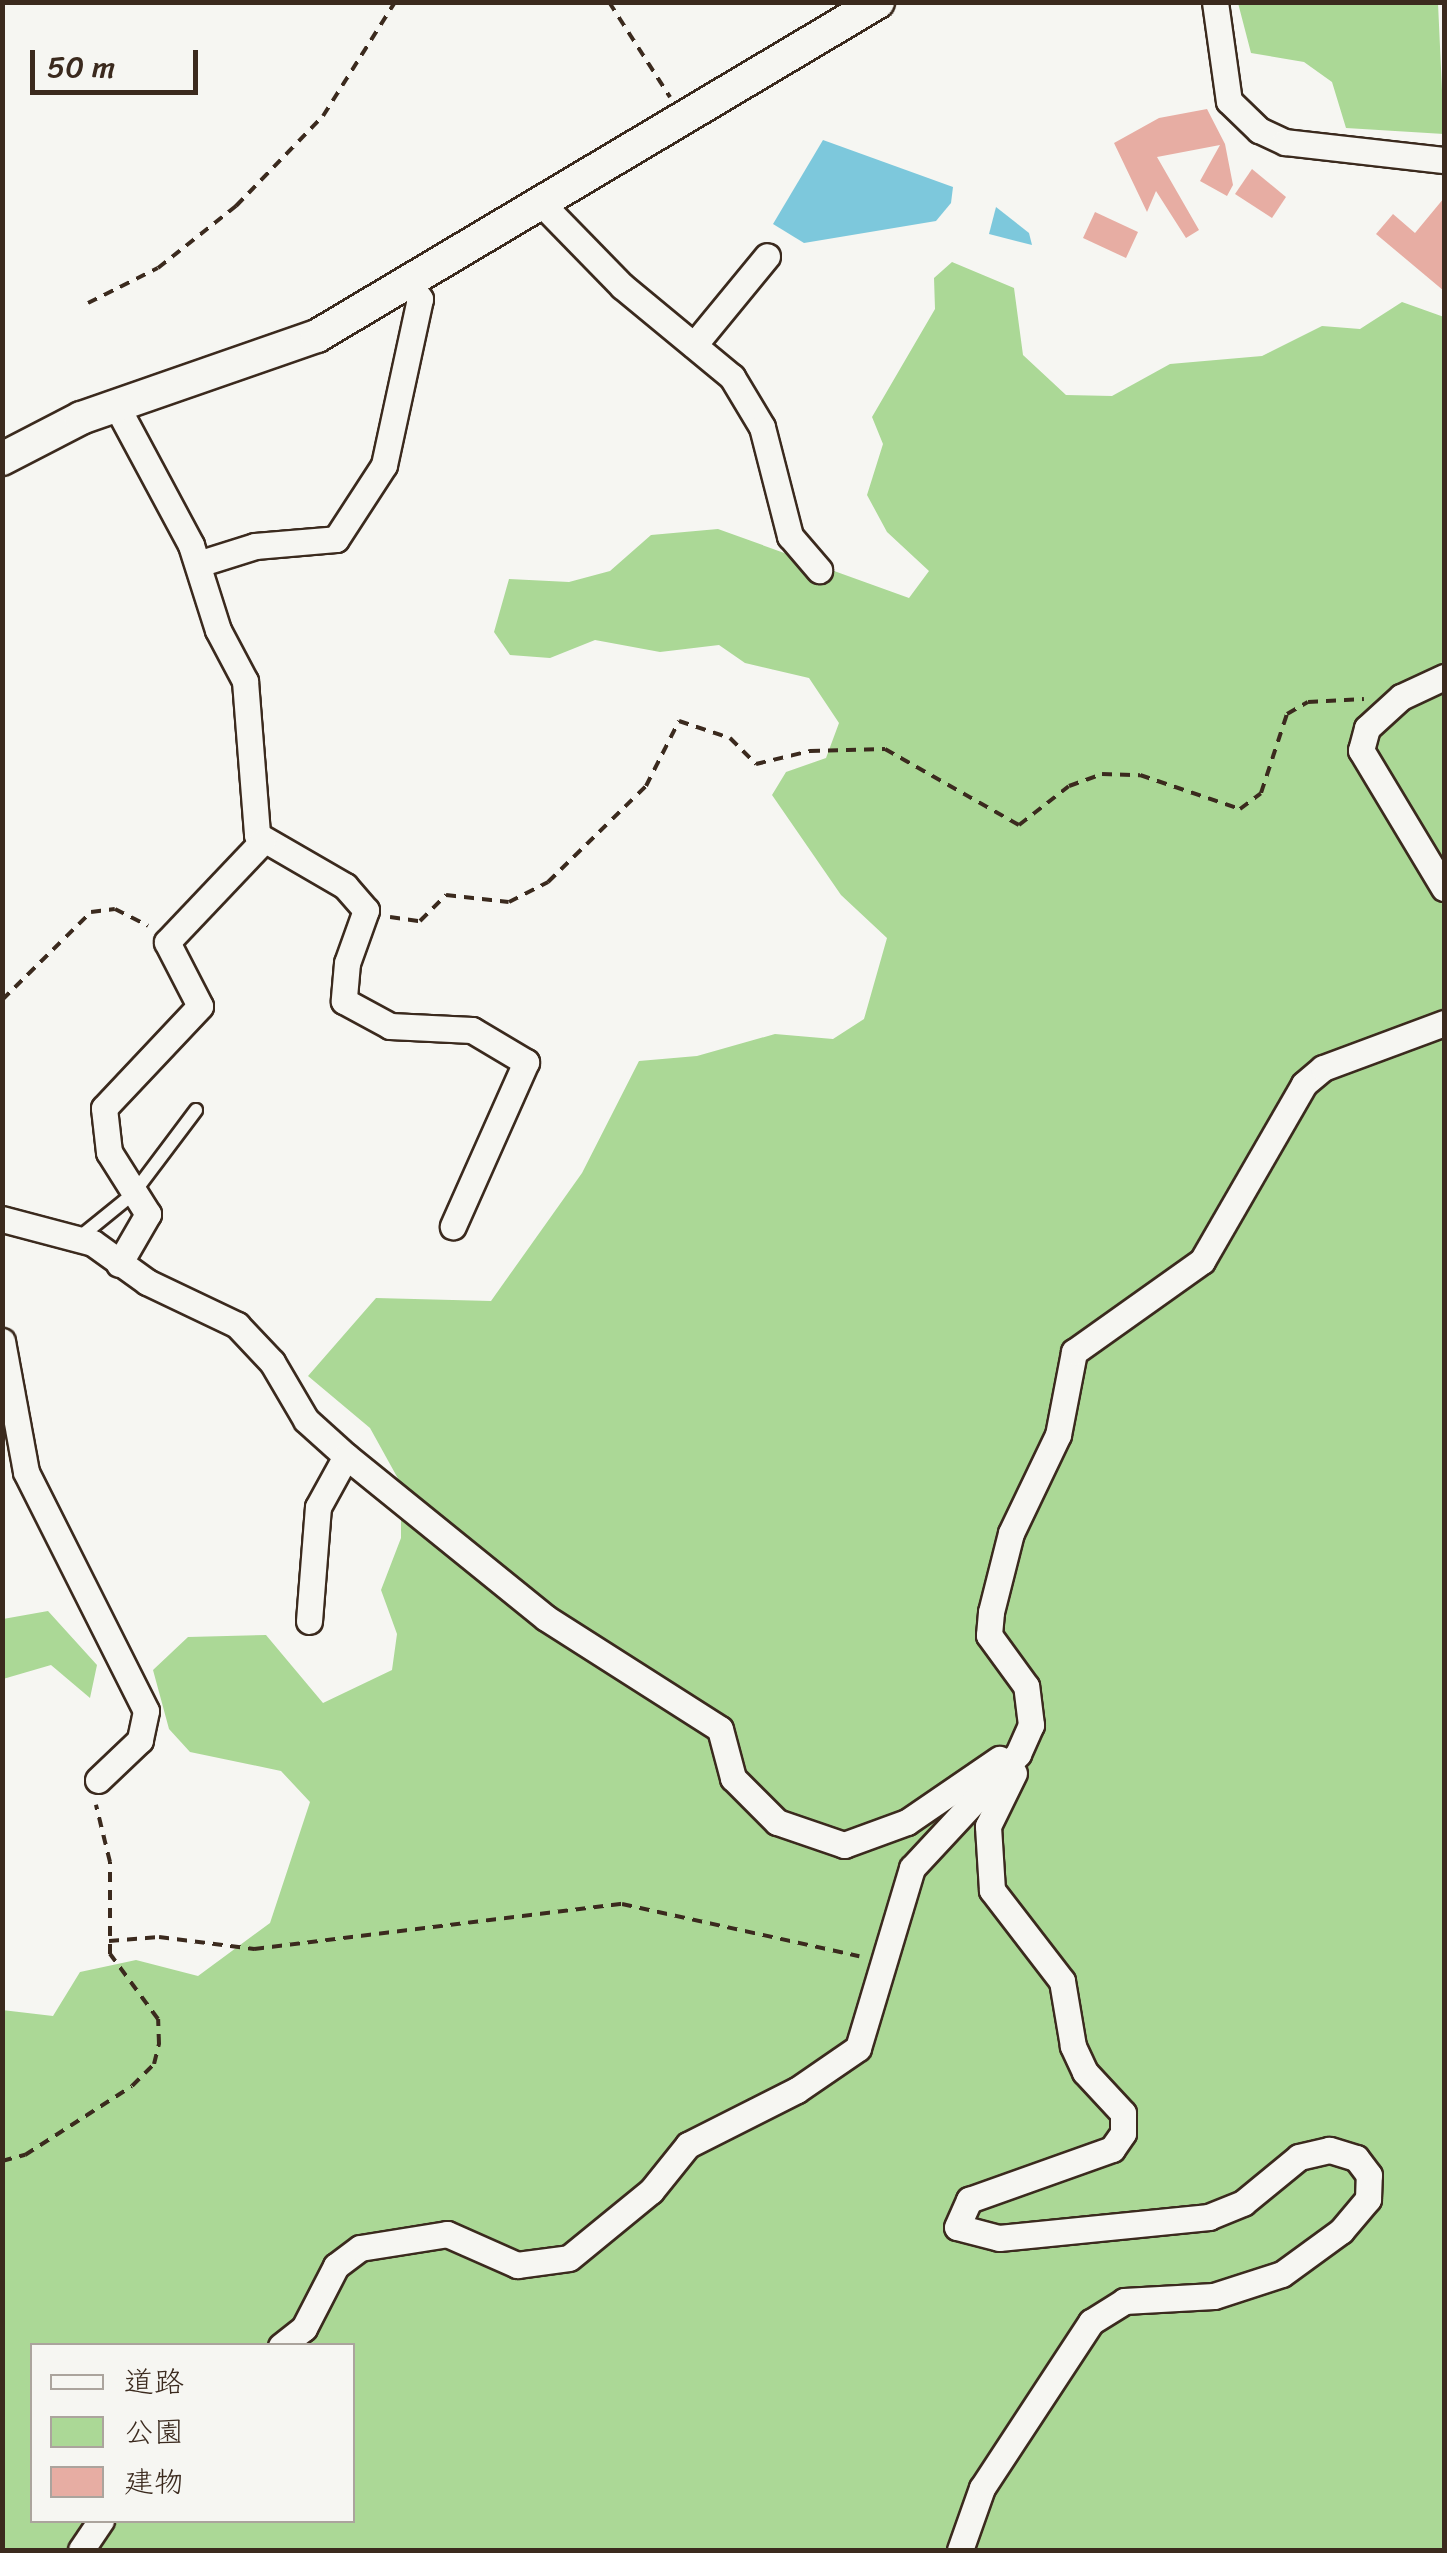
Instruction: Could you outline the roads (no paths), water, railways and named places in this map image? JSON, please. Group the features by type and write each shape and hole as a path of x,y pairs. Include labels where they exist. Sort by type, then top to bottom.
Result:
{"street":[{"path":"2,459 116,405 317,336 878,2"},
{"path":"1215,2 1229,101 1259,130 1285,142 1444,160"},
{"path":"542,204 732,377 756,416 790,536 819,570"},
{"path":"694,345 767,256"},
{"path":"198,564 255,546 336,539 384,465 420,299 410,284"},
{"path":"116,405 198,564 252,706 248,793 263,841 344,886 366,910 342,987 355,1014 390,1026 472,1030 526,1062 487,1154 467,1180 453,1226"},
{"path":"1444,676 1400,697 1367,728 1361,750 1444,888"},
{"path":"119,1264 148,1214 109,1152 104,1108 200,1006 167,942 263,841"},
{"path":"960,2550 982,2488 1092,2322 1124,2301 1214,2296 1282,2274 1341,2231 1369,2187 1356,2158 1329,2150 1299,2157 1242,2203 1209,2216 1000,2238 957,2228 969,2200 1112,2148 1123,2132 1122,2113 1085,2072 1074,2046 1062,1981 992,1890 988,1826 1033,1705 996,1652 991,1612 1010,1533 1058,1434 1074,1352 1202,1261 1304,1084 1323,1068 1444,1023"},
{"path":"2,1219 78,1238 119,1264 237,1325 272,1362 306,1420 346,1456 546,1618 696,1709 728,1744 743,1794 777,1822 844,1845 907,1822 986,1764 1016,1756"},
{"path":"2,1341 26,1472 146,1711 140,1740 98,1780"},
{"path":"310,1620 318,1508 346,1456"},
{"path":"286,2343 304,2328 336,2266 360,2248 447,2234 517,2265 540,2265 586,2247 650,2191 688,2145 846,2061 867,2030 912,1868 1016,1756"},
{"path":"80,2550 99,2523"}],"lane":[{"path":"78,1238 133,1194 196,1110"}],"water":[{"path":"823,140 953,187 951,203 936,221 804,243 773,224"},
{"path":"996,207 1029,233 1032,245 989,234"}]}
